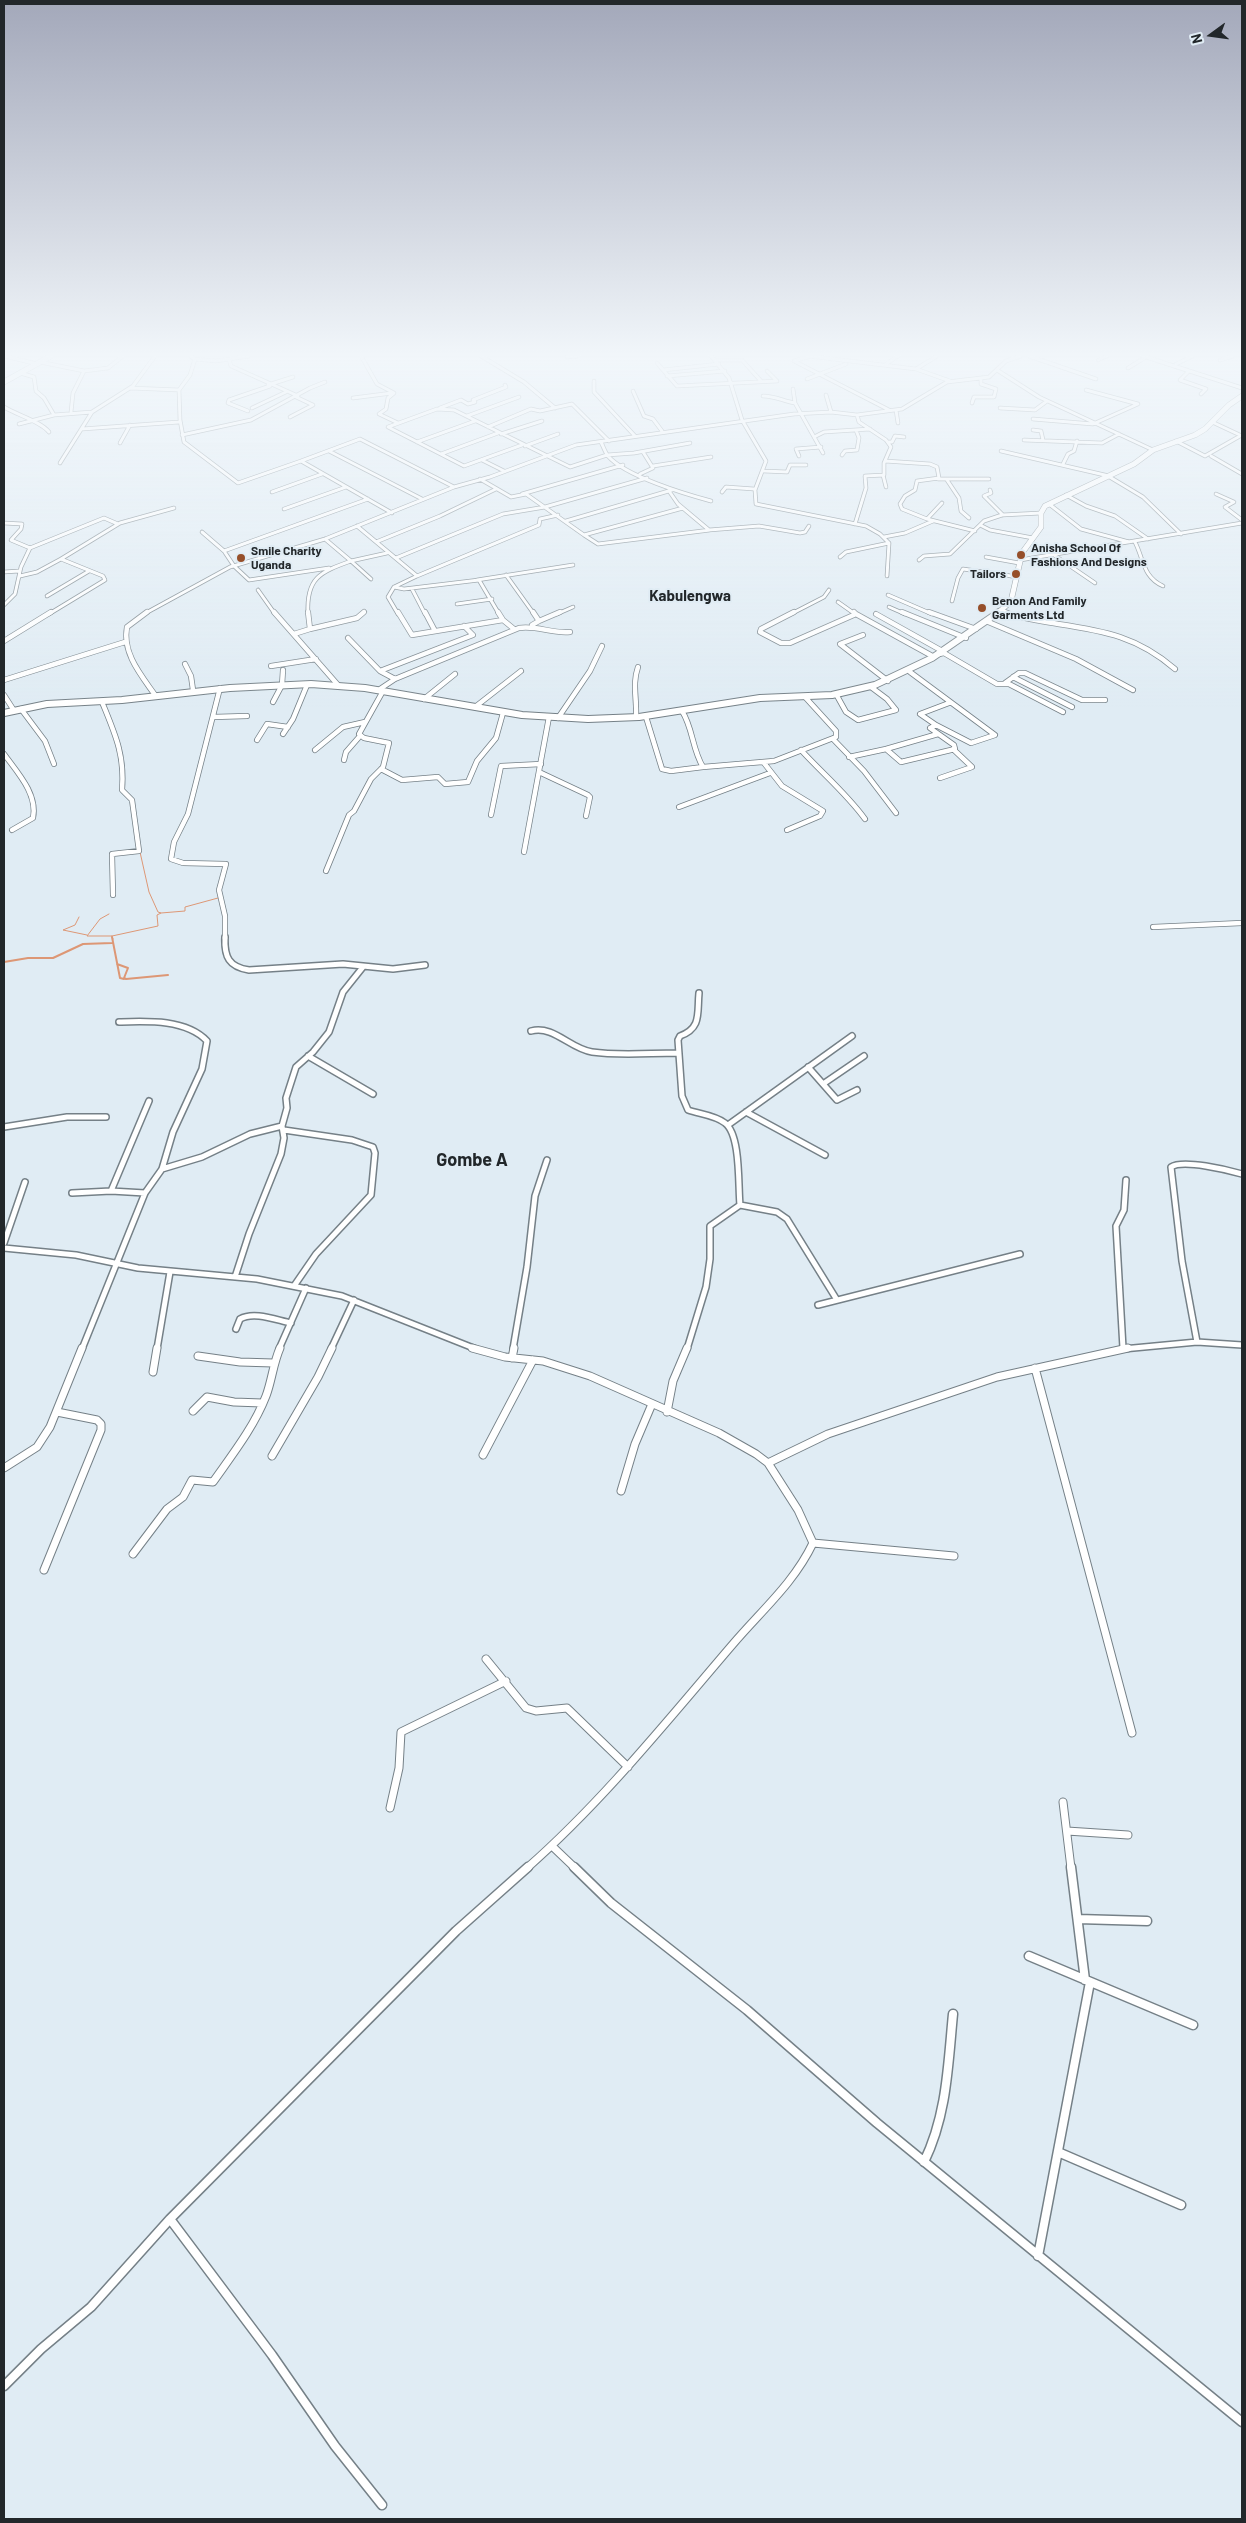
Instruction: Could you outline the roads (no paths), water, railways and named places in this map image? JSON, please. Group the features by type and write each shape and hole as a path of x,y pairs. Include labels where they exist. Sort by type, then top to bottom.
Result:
{"street":[{"path":"227,474 236,482 247,481 267,474"},
{"path":"272,492 322,474 392,512"},
{"path":"373,474 422,499"},
{"path":"428,474 454,487"},
{"path":"155,695 138,669 125,642 127,627 138,617 234,566 325,539 422,499 496,474"},
{"path":"480,479 511,497 591,474"},
{"path":"640,474 671,490 711,502"},
{"path":"762,474 754,489 755,503 758,506 855,524 873,529 884,537 889,543 887,576"},
{"path":"938,474 938,479"},
{"path":"1100,474 1109,476 1143,497 1181,534"},
{"path":"4,713 21,708 102,702 193,690 250,685 338,685 381,690 503,713 549,718 636,717 756,698 805,697 836,694 871,687 910,672 966,638 986,621 1002,611 1011,601 1018,577 1019,561 1041,527 1041,513 1049,504 1114,474"},
{"path":"855,524 866,488 865,476 883,475 886,487"},
{"path":"396,558 503,514 545,507 647,478"},
{"path":"975,531 927,519 902,509 900,504 905,496 915,490 917,481 989,479"},
{"path":"946,480 950,488 960,497 963,505 962,511 969,518"},
{"path":"546,486 556,489"},
{"path":"284,509 346,487"},
{"path":"722,492 726,487 754,489"},
{"path":"376,542 440,516 496,489"},
{"path":"671,490 678,504 706,529 710,530"},
{"path":"566,521 671,490"},
{"path":"990,490 992,493 984,496 1003,515"},
{"path":"522,494 558,515 598,544 710,530 760,526 800,533 805,532 809,526"},
{"path":"1216,494 1234,502 1225,507 1242,521"},
{"path":"1066,495 1086,506 1115,516 1148,539"},
{"path":"224,551 368,499"},
{"path":"927,519 942,503"},
{"path":"1049,504 1081,529 1133,542 1139,550 1143,570 1153,582 1163,586"},
{"path":"20,576 37,572 118,524 174,508"},
{"path":"584,534 683,508"},
{"path":"919,560 924,556 950,554 984,521 1003,515 1041,513"},
{"path":"504,620 418,635 411,634 388,597 394,587 538,525 540,520 558,515"},
{"path":"4,605 14,596 20,576 19,571 30,548 103,518 118,524"},
{"path":"884,537 905,534 933,521"},
{"path":"986,557 1019,561 1181,534 1242,521"},
{"path":"4,523 22,524 22,529 11,540 30,548"},
{"path":"357,526 387,553 418,576"},
{"path":"980,526 1034,538"},
{"path":"202,532 224,551 234,566 246,578 251,580 329,568 387,553"},
{"path":"325,539 371,579"},
{"path":"840,557 843,553 889,543"},
{"path":"1054,555 1095,584"},
{"path":"4,641 105,580 103,576 61,559"},
{"path":"394,587 412,589 573,565"},
{"path":"310,630 306,607 308,592 321,572 329,568"},
{"path":"952,601 959,574 963,569 1018,577"},
{"path":"4,572 19,571"},
{"path":"47,596 89,571"},
{"path":"506,575 540,621"},
{"path":"476,580 482,583 504,620 514,629"},
{"path":"412,589 435,631"},
{"path":"258,590 338,685"},
{"path":"829,590 824,597 761,629 760,632 782,643 790,643 856,614"},
{"path":"888,595 938,616 976,629"},
{"path":"456,604 492,599"},
{"path":"838,602 856,614 939,655 944,653 998,685 1019,674 1026,673 1082,700 1105,700"},
{"path":"344,760 346,752 360,736 381,690 395,679 514,629 530,625 573,607"},
{"path":"889,607 966,638"},
{"path":"1002,611 1028,620 1116,633 1159,653 1175,669"},
{"path":"294,634 357,618 364,612"},
{"path":"876,614 939,655"},
{"path":"986,621 1076,658 1133,690"},
{"path":"530,625 563,633 570,632"},
{"path":"380,671 473,635 464,626"},
{"path":"863,635 840,644 888,681"},
{"path":"348,638 380,671 395,679"},
{"path":"4,680 125,642"},
{"path":"558,718 590,671 602,646"},
{"path":"271,666 316,660"},
{"path":"184,664 191,676 193,690"},
{"path":"636,717 637,696 633,680 638,666"},
{"path":"273,702 282,685 283,670"},
{"path":"475,707 522,671"},
{"path":"910,672 949,703 995,735 971,742 936,725 920,714 949,703"},
{"path":"424,699 456,674"},
{"path":"1013,677 1072,707"},
{"path":"1005,683 1063,712"},
{"path":"283,734 307,685"},
{"path":"836,694 846,712 857,720 896,710 887,699 871,687"},
{"path":"220,688 188,814 174,842 172,859 183,863 226,864 227,870 219,890 225,915 226,956 233,967 239,970 342,964 393,969 425,965"},
{"path":"4,695 13,709"},
{"path":"646,716 662,770 671,771 764,763 782,759 833,739 837,735 836,731 805,697"},
{"path":"102,702 120,750 124,770 122,790 132,800 139,850 138,852 112,854 110,865 113,874 113,895"},
{"path":"21,708 46,741 54,764"},
{"path":"682,711 690,723 694,750 703,767"},
{"path":"381,769 402,780 438,777 445,784 468,782 477,761 496,738 503,713"},
{"path":"213,716 247,716"},
{"path":"524,852 549,718"},
{"path":"315,750 343,727 365,722"},
{"path":"257,740 267,724 288,727"},
{"path":"936,725 930,728 954,745 954,749 972,767 940,778"},
{"path":"849,757 886,749 938,734"},
{"path":"326,871 349,815 354,811 370,778 381,769 386,761 389,744 360,736"},
{"path":"833,739 864,772 896,813"},
{"path":"886,749 901,762 954,749"},
{"path":"802,750 825,777 856,806 865,819"},
{"path":"4,754 24,783 36,808 34,818 12,830"},
{"path":"764,763 782,786 823,811 820,816 787,830"},
{"path":"491,814 501,766 541,764"},
{"path":"539,772 588,795 590,797 586,816"},
{"path":"679,807 762,774 770,773"},
{"path":"1153,928 1242,923"},
{"path":"235,1277 249,1234 280,1158 287,1108 286,1098 296,1067 329,1032 343,992 363,967"},
{"path":"699,993 696,1026 691,1032 678,1038 677,1054 682,1096 686,1108 728,1125 734,1139 740,1206"},
{"path":"4,1468 37,1447 50,1427 145,1192 162,1169 173,1132 202,1069 207,1041 197,1031 156,1021 120,1022"},
{"path":"531,1031 539,1029 552,1033 590,1052 677,1054"},
{"path":"728,1125 852,1036"},
{"path":"308,1056 373,1094"},
{"path":"823,1084 864,1056"},
{"path":"808,1067 837,1100 857,1090"},
{"path":"111,1191 149,1101"},
{"path":"746,1112 826,1155"},
{"path":"4,1127 67,1117 90,1115 106,1117"},
{"path":"162,1169 202,1157 250,1134 283,1128 352,1140 373,1147 375,1153 370,1194 316,1254 294,1286"},
{"path":"512,1358 527,1267 535,1196 547,1160"},
{"path":"1197,1342 1182,1261 1172,1167 1179,1164 1222,1169 1242,1174"},
{"path":"1123,1348 1116,1226 1124,1210 1126,1180"},
{"path":"4,1243 25,1182"},
{"path":"72,1193 145,1192"},
{"path":"667,1412 673,1381 685,1357 689,1338 706,1287 710,1259 710,1226 717,1219 740,1206 777,1212 787,1219 837,1300"},
{"path":"4,1248 76,1255 170,1272 235,1277 306,1288 354,1300 446,1339 485,1352 533,1360 590,1376 667,1412 719,1433 768,1462 798,1510 813,1543 806,1558 781,1592 744,1631 628,1767 552,1846 456,1932 170,2219 91,2307 41,2349 4,2386"},
{"path":"818,1304 1020,1254"},
{"path":"153,1372 170,1272"},
{"path":"134,1554 167,1509 184,1497 192,1480 213,1482 240,1445 262,1403 273,1363 306,1288"},
{"path":"272,1456 318,1377 354,1300"},
{"path":"236,1329 239,1320 244,1316 261,1317 291,1323"},
{"path":"768,1462 828,1434 960,1388 1036,1368 1123,1348 1164,1343 1197,1342 1242,1345"},
{"path":"198,1356 240,1362 273,1363"},
{"path":"483,1455 533,1360"},
{"path":"1036,1368 1132,1733"},
{"path":"193,1411 207,1397 234,1402 262,1403"},
{"path":"621,1491 635,1444 652,1404"},
{"path":"44,1570 101,1430 101,1424 97,1420 56,1412"},
{"path":"813,1543 954,1556"},
{"path":"486,1659 506,1681 526,1708 531,1711 567,1708 628,1767"},
{"path":"390,1808 399,1768 401,1732 506,1681"},
{"path":"1038,2256 1088,1981 1063,1802"},
{"path":"1067,1831 1128,1835"},
{"path":"552,1846 611,1903 746,2010 924,2162 1242,2422"},
{"path":"1078,1919 1147,1921"},
{"path":"1029,1956 1193,2025"},
{"path":"924,2162 932,2149 941,2121 953,2014"},
{"path":"1058,2152 1181,2205"},
{"path":"170,2219 272,2355 335,2446 382,2505"}],"waterway":[{"path":"140,852 149,892 158,912 161,913"},
{"path":"161,913 185,911 185,907 218,898"},
{"path":"112,936 158,926 157,915 161,913"},
{"path":"109,914 100,919 87,936 112,936"},
{"path":"79,917 75,925 63,930 87,935"},
{"path":"112,937 117,964"},
{"path":"4,962 28,958 53,958 83,944 112,943"},
{"path":"117,964 128,968 124,978 126,979 168,975"},
{"path":"117,964 120,978 124,979"}],"place":[{"name":"Anisha School Of Fashions And Designs","path":"1021,555"},
{"name":"Smile Charity Uganda","path":"241,558"},
{"name":"Tailors","path":"1016,574"},
{"name":"Benon And Family Garments Ltd","path":"982,608"}],"district":[{"name":"Kabulengwa","path":"690,596"},
{"name":"Gombe A","path":"472,1160"}]}
